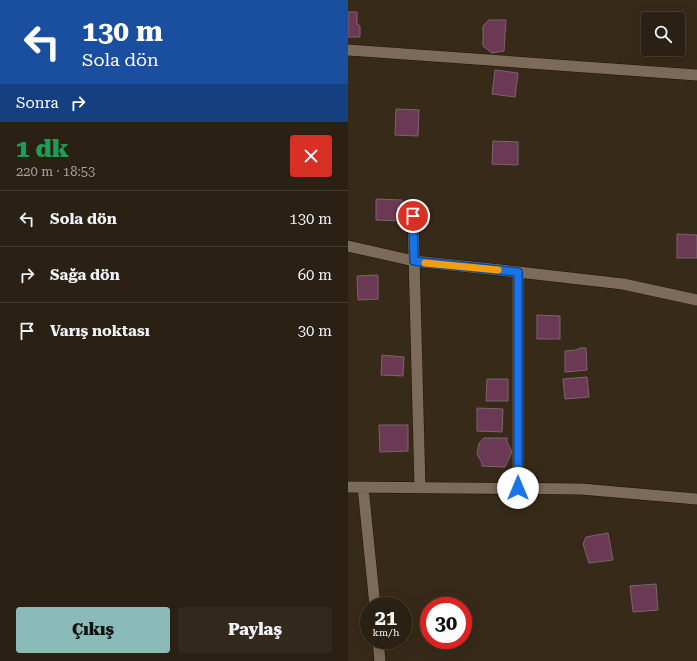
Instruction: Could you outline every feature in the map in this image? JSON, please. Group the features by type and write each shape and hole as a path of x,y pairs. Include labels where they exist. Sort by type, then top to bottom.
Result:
{"street":[{"path":"348,50 697,75"},
{"path":"413,216 420,488"},
{"path":"348,246 414,261 623,284 697,300"},
{"path":"518,272 518,488"},
{"path":"348,487 581,489 697,499"},
{"path":"363,487 373,597"},
{"path":"379,649 380,661"}],"building":[{"path":"348,12 357,12 357,24 360,26 360,37 348,37"},
{"path":"489,20 506,20 504,51 492,53 483,46 483,26"},
{"path":"495,70 518,73 515,97 492,94"},
{"path":"396,109 419,110 418,136 395,135"},
{"path":"493,141 518,142 518,165 492,164"},
{"path":"376,199 402,200 401,221 376,220"},
{"path":"677,234 697,235 697,258 677,258"},
{"path":"378,275 378,299 358,300 357,276"},
{"path":"537,315 560,316 560,339 537,339"},
{"path":"586,348 587,370 565,372 565,351"},
{"path":"382,355 404,357 403,376 381,375"},
{"path":"587,377 589,397 565,399 563,379"},
{"path":"487,379 508,379 508,401 486,401"},
{"path":"477,408 503,409 502,432 477,431"},
{"path":"379,425 408,425 408,451 380,452"},
{"path":"484,438 507,438 507,442 512,452 505,467 482,466 477,454 479,443"},
{"path":"608,533 613,560 589,563 583,544 586,537"},
{"path":"656,584 658,610 633,612 630,586"}],"slow traffic":[{"path":"425,263 498,270"}],"route":[{"path":"413,216 414,261 518,272 518,488"}]}
